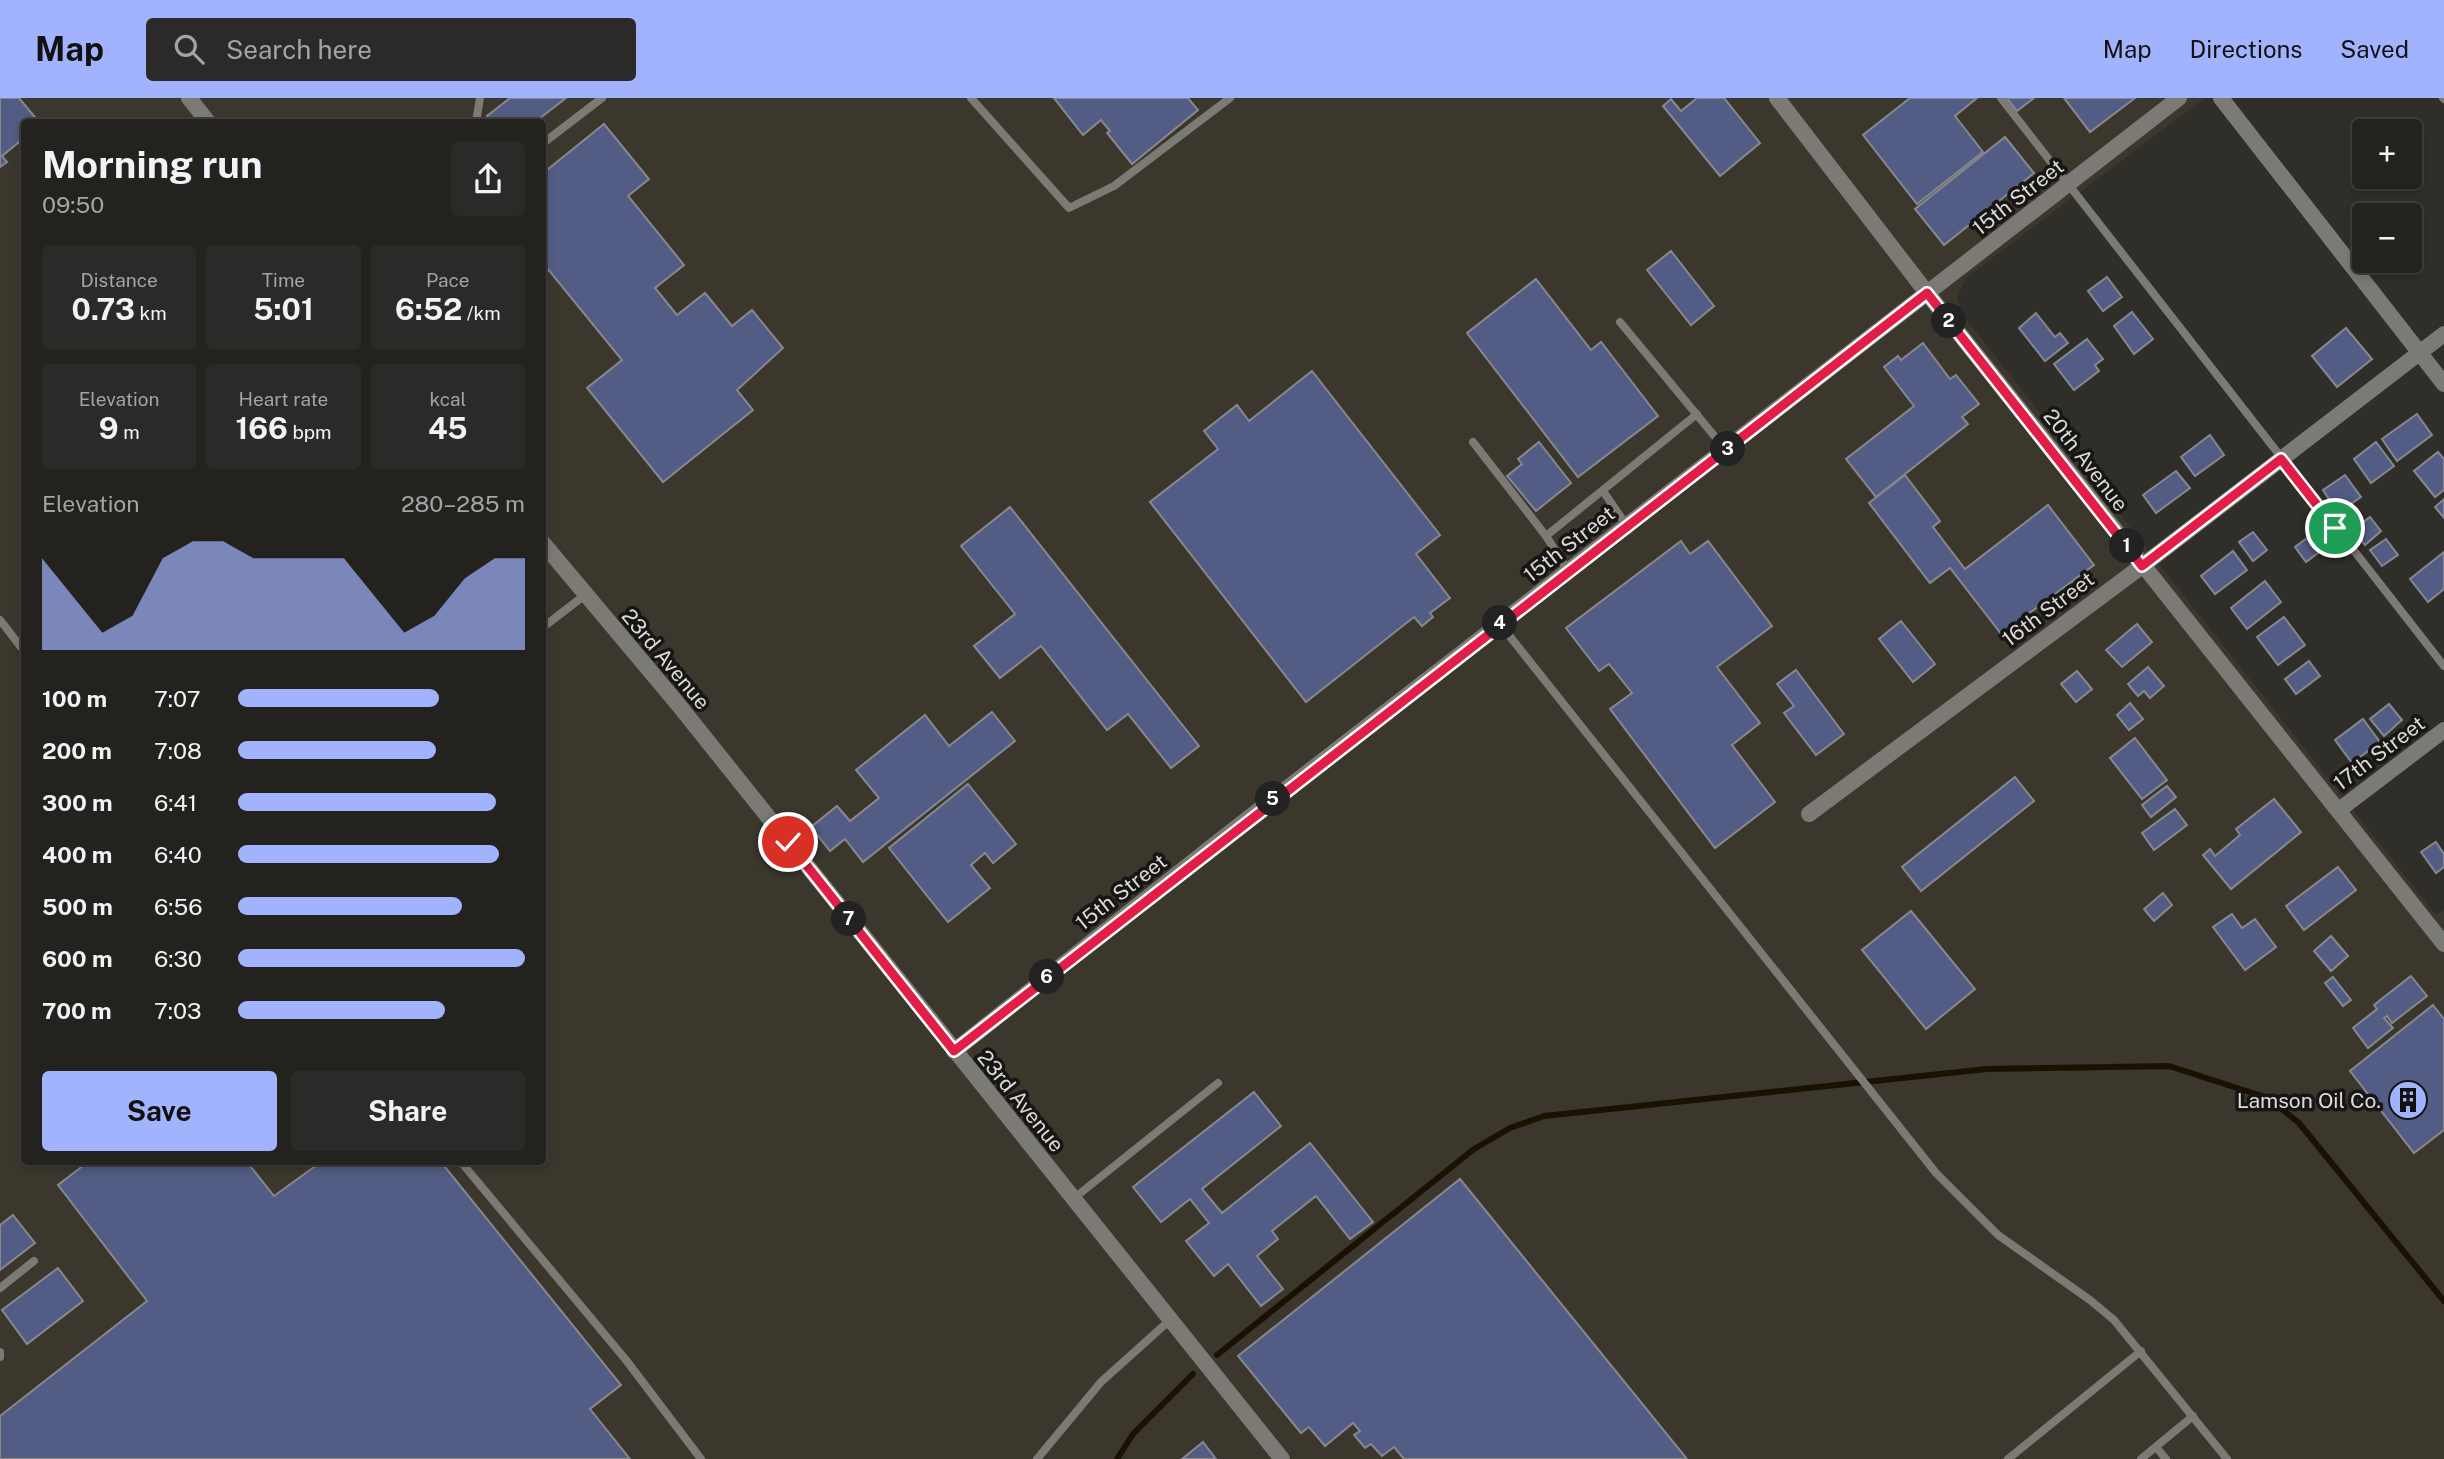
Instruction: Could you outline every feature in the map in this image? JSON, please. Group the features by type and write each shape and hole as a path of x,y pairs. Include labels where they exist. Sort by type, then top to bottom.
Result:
{"street":[{"path":"189,98 206,119"},
{"name":"20th Avenue","path":"1777,98 2142,566 2444,944"},
{"name":"15th Street","path":"954,1051 2179,98"},
{"path":"2221,98 2444,384"},
{"name":"16th Street","path":"1809,814 2142,566 2444,334"},
{"name":"23rd Avenue","path":"546,547 677,703 1282,1459"},
{"name":"17th Street","path":"2339,810 2444,730"}],"lane":[{"path":"476,119 480,98"},
{"path":"546,141 602,98"},
{"path":"971,98 1069,208 1114,186 1229,98"},
{"path":"2001,98 2444,666"},
{"path":"1620,322 1726,450"},
{"path":"1546,536 1697,414"},
{"path":"1473,442 1546,536 1568,571"},
{"path":"1604,491 1627,526"},
{"path":"546,625 585,595"},
{"path":"0,620 21,647"},
{"path":"1500,624 1964,1204 2015,1248 2090,1300 2141,1351 2227,1459"},
{"path":"1073,1199 1218,1083"},
{"path":"464,1165 626,1360 701,1459"},
{"path":"0,1288 34,1261"},
{"path":"1037,1459 1101,1382 1170,1320"},
{"path":"2008,1459 2141,1351"},
{"path":"2141,1459 2193,1416"},
{"path":"2156,1447 2166,1459"}],"shaded area":[{"path":"0,98 2205,98 1966,278 1957,298 1962,314 2436,915 2444,909 2444,1459 0,1459"}],"building":[{"path":"0,98 19,98 36,119 21,119 21,140 2,156 7,162 0,167"},
{"path":"510,98 566,98 539,119 490,119 487,116"},
{"path":"1054,98 1188,98 1198,110 1132,164 1107,133 1110,131 1101,120 1083,135"},
{"path":"1697,98 1724,98 1760,143 1720,176 1663,106 1671,99 1681,111"},
{"path":"1910,98 1977,98 1955,116 1983,152 1917,204 1863,135"},
{"path":"2007,98 2034,98 2017,111"},
{"path":"2064,98 2135,98 2090,132"},
{"path":"604,124 649,179 628,196 684,265 655,288 677,315 705,293 732,326 752,310 783,348 737,390 753,410 663,482 587,388 622,360 546,267 546,171"},
{"path":"2005,137 2034,173 1944,245 1915,209"},
{"path":"1671,251 1714,306 1691,325 1647,270"},
{"path":"2107,277 2122,297 2103,311 2088,291"},
{"path":"1536,279 1591,350 1601,342 1658,416 1578,477 1467,333"},
{"path":"2132,312 2153,339 2134,354 2114,326"},
{"path":"2036,313 2055,337 2060,333 2068,343 2045,361 2019,328"},
{"path":"2346,328 2372,359 2337,387 2312,356"},
{"path":"2087,339 2103,359 2095,365 2099,371 2074,390 2054,364"},
{"path":"1923,343 1950,379 1956,375 1979,404 1962,417 1968,424 1876,497 1846,459 1914,406 1884,367 1898,356 1901,360"},
{"path":"1312,371 1440,535 1416,554 1450,598 1430,613 1433,617 1422,626 1414,617 1306,702 1150,502 1218,449 1204,431 1237,405 1249,421"},
{"path":"2417,414 2432,435 2397,461 2382,439"},
{"path":"2210,435 2224,455 2195,476 2181,457"},
{"path":"1539,442 1571,483 1536,511 1507,476 1522,464 1518,459"},
{"path":"2376,442 2394,466 2371,483 2354,459"},
{"path":"2438,452 2444,459 2444,490 2435,497 2414,471"},
{"path":"2176,471 2190,488 2156,513 2143,495"},
{"path":"1905,475 1940,521 1933,527 1965,569 2048,505 2094,565 2023,618 2027,623 2002,635 1950,568 1930,583 1869,503"},
{"path":"2345,475 2361,497 2338,513 2323,490"},
{"path":"2444,499 2444,518 2435,507"},
{"path":"1010,507 1199,746 1171,768 1128,714 1107,730 1041,646 1000,678 974,646 1015,614 961,546"},
{"path":"2370,517 2381,531 2365,545 2353,530"},
{"path":"2253,532 2267,550 2253,561 2239,542"},
{"path":"2311,535 2322,550 2306,562 2295,547"},
{"path":"2386,539 2398,555 2382,566 2370,550"},
{"path":"1681,541 1690,554 1708,541 1772,626 1717,667 1760,723 1732,745 1775,802 1715,848 1610,709 1632,693 1609,664 1599,671 1566,628"},
{"path":"2233,551 2247,570 2215,594 2201,576"},
{"path":"2444,552 2444,589 2428,602 2410,579"},
{"path":"2265,581 2281,602 2247,629 2231,608"},
{"path":"2284,617 2305,645 2278,665 2257,637"},
{"path":"1901,621 1935,664 1913,682 1879,639"},
{"path":"2137,624 2152,642 2122,667 2106,650"},
{"path":"2309,661 2320,676 2296,694 2285,679"},
{"path":"2148,667 2164,686 2150,698 2144,691 2138,696 2128,684"},
{"path":"1796,670 1844,734 1816,755 1784,713 1794,706 1777,684"},
{"path":"2077,671 2092,689 2076,702 2061,684"},
{"path":"2130,703 2143,719 2129,730 2117,715"},
{"path":"2389,704 2402,720 2384,736 2370,719"},
{"path":"992,712 1015,741 863,862 845,839 830,851 811,827 837,806 850,821 879,798 856,770 925,715 949,746"},
{"path":"2363,719 2380,742 2352,763 2335,740"},
{"path":"2135,738 2167,780 2142,799 2110,758"},
{"path":"2015,777 2034,801 1921,891 1902,867"},
{"path":"968,784 1016,844 993,863 985,853 971,865 990,888 948,922 889,848"},
{"path":"2167,786 2176,797 2151,817 2142,805"},
{"path":"2274,799 2301,832 2231,889 2203,855 2210,849 2215,856 2240,835 2236,829"},
{"path":"2175,809 2187,825 2154,850 2142,833"},
{"path":"2436,842 2444,854 2444,867 2436,873 2421,852"},
{"path":"2338,867 2356,890 2304,930 2286,906"},
{"path":"2163,893 2172,905 2154,921 2144,909"},
{"path":"1911,911 1975,989 1926,1029 1862,950"},
{"path":"2232,914 2242,928 2255,919 2276,947 2245,970 2213,927"},
{"path":"2331,936 2348,956 2331,971 2314,951"},
{"path":"2411,976 2427,996 2392,1023 2387,1016 2384,1018 2393,1028 2368,1048 2353,1028 2377,1009 2374,1005"},
{"path":"2333,977 2351,1000 2343,1006 2325,983"},
{"name":"Lamson Oil Co.","path":"2433,1005 2444,1019 2444,1130 2414,1153 2350,1071"},
{"path":"1254,1092 1281,1126 1202,1189 1222,1213 1310,1143 1373,1222 1350,1239 1316,1196 1272,1231 1278,1239 1257,1256 1283,1289 1261,1306 1228,1264 1214,1276 1186,1241 1209,1223 1190,1199 1161,1222 1133,1187"},
{"path":"84,1165 249,1165 274,1196 317,1165 443,1165 621,1385 590,1409 630,1459 0,1459 0,1416 147,1301 58,1185"},
{"path":"1460,1179 1687,1459 1404,1459 1394,1447 1382,1456 1371,1444 1365,1448 1354,1435 1360,1431 1353,1423 1325,1446 1309,1427 1301,1433 1238,1356"},
{"path":"13,1215 35,1243 0,1270 0,1225"},
{"path":"58,1268 83,1301 27,1344 2,1310"},
{"path":"1203,1442 1216,1459 1182,1459"}],"waterway":[{"path":"1217,1355 1474,1149 1510,1128 1544,1116 1987,1069 2169,1066 2268,1098 2299,1123 2444,1301"},
{"path":"1117,1459 1133,1434 1193,1374"}],"place":[{"name":"Lamson Oil Co.","path":"2408,1100"}],"route":[{"path":"788,842 954,1051 1289,787 1927,293 2142,566 2281,459 2335,528"}]}
